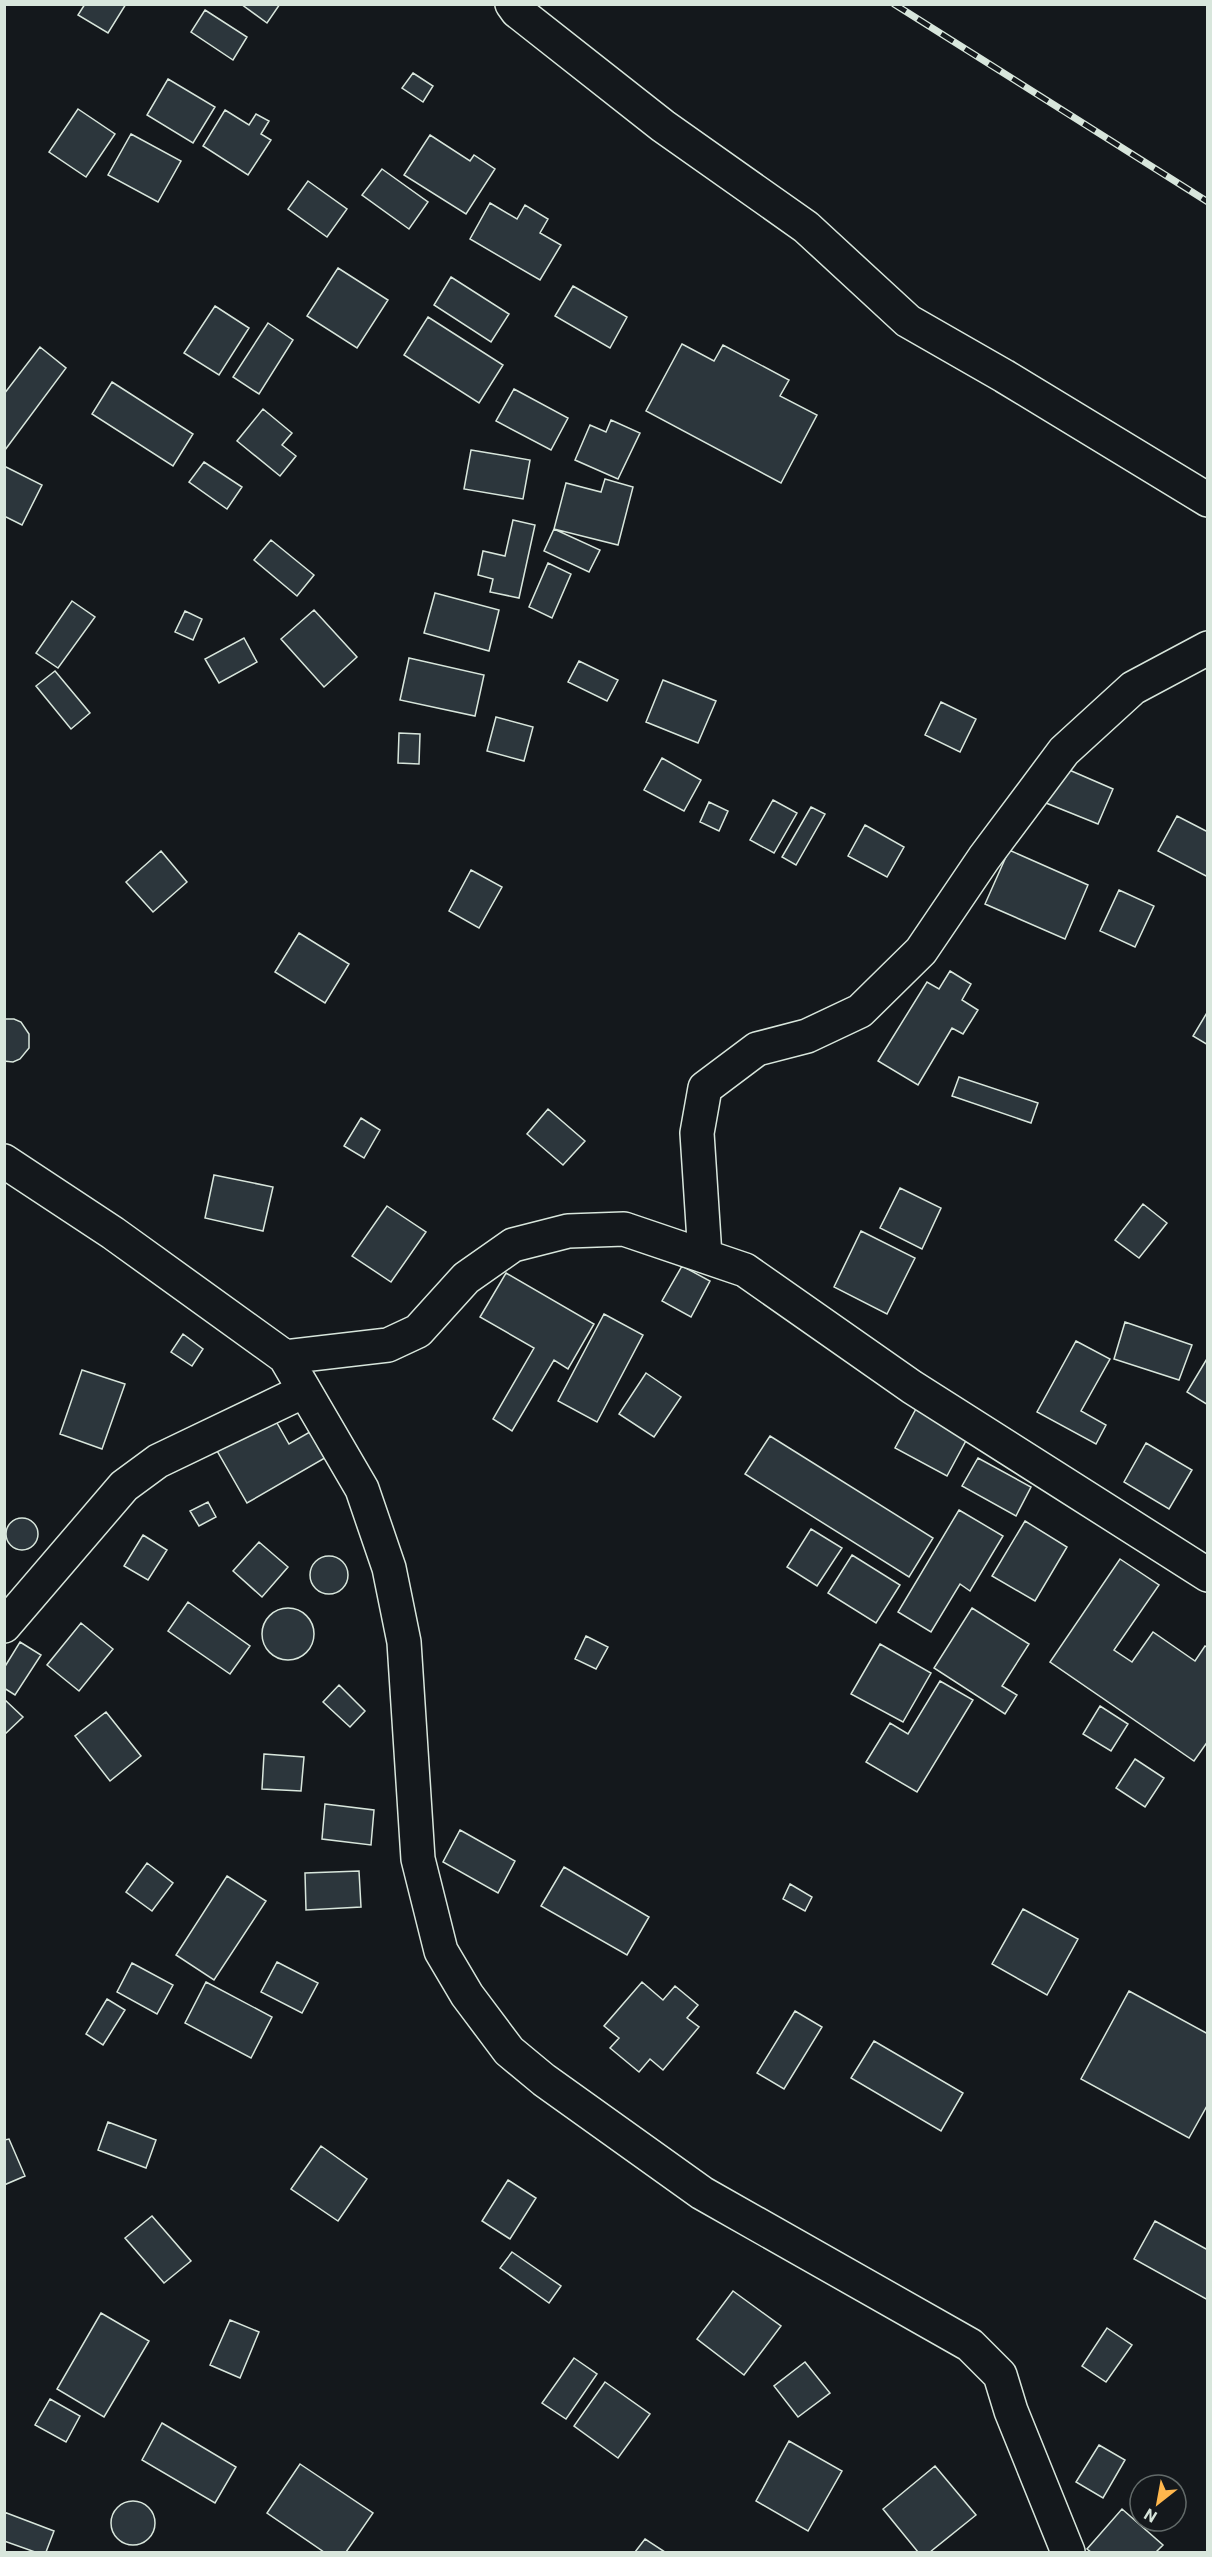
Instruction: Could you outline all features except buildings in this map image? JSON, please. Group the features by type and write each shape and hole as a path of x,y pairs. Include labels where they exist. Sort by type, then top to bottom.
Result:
{"street":[{"path":"512,4 516,11 663,126 806,226 908,321 1004,376 1208,500"},
{"path":"705,1256 697,1132 705,1088 757,1049 807,1036 860,1011 921,951 984,858 1064,751 1133,688 1208,648"},
{"path":"4,1161 113,1233 285,1358 362,1489 389,1568 404,1642 418,1859 441,1951 467,1995 509,2051 702,2193 970,2345 1000,2374 1011,2410 1068,2553"},
{"path":"285,1358 388,1345 418,1331 466,1278 513,1245 567,1231 624,1229 746,1270 912,1388 1208,1575"},
{"path":"4,1626 124,1486 158,1461 304,1391"}],"railway":[{"path":"894,4 1208,202"}]}
